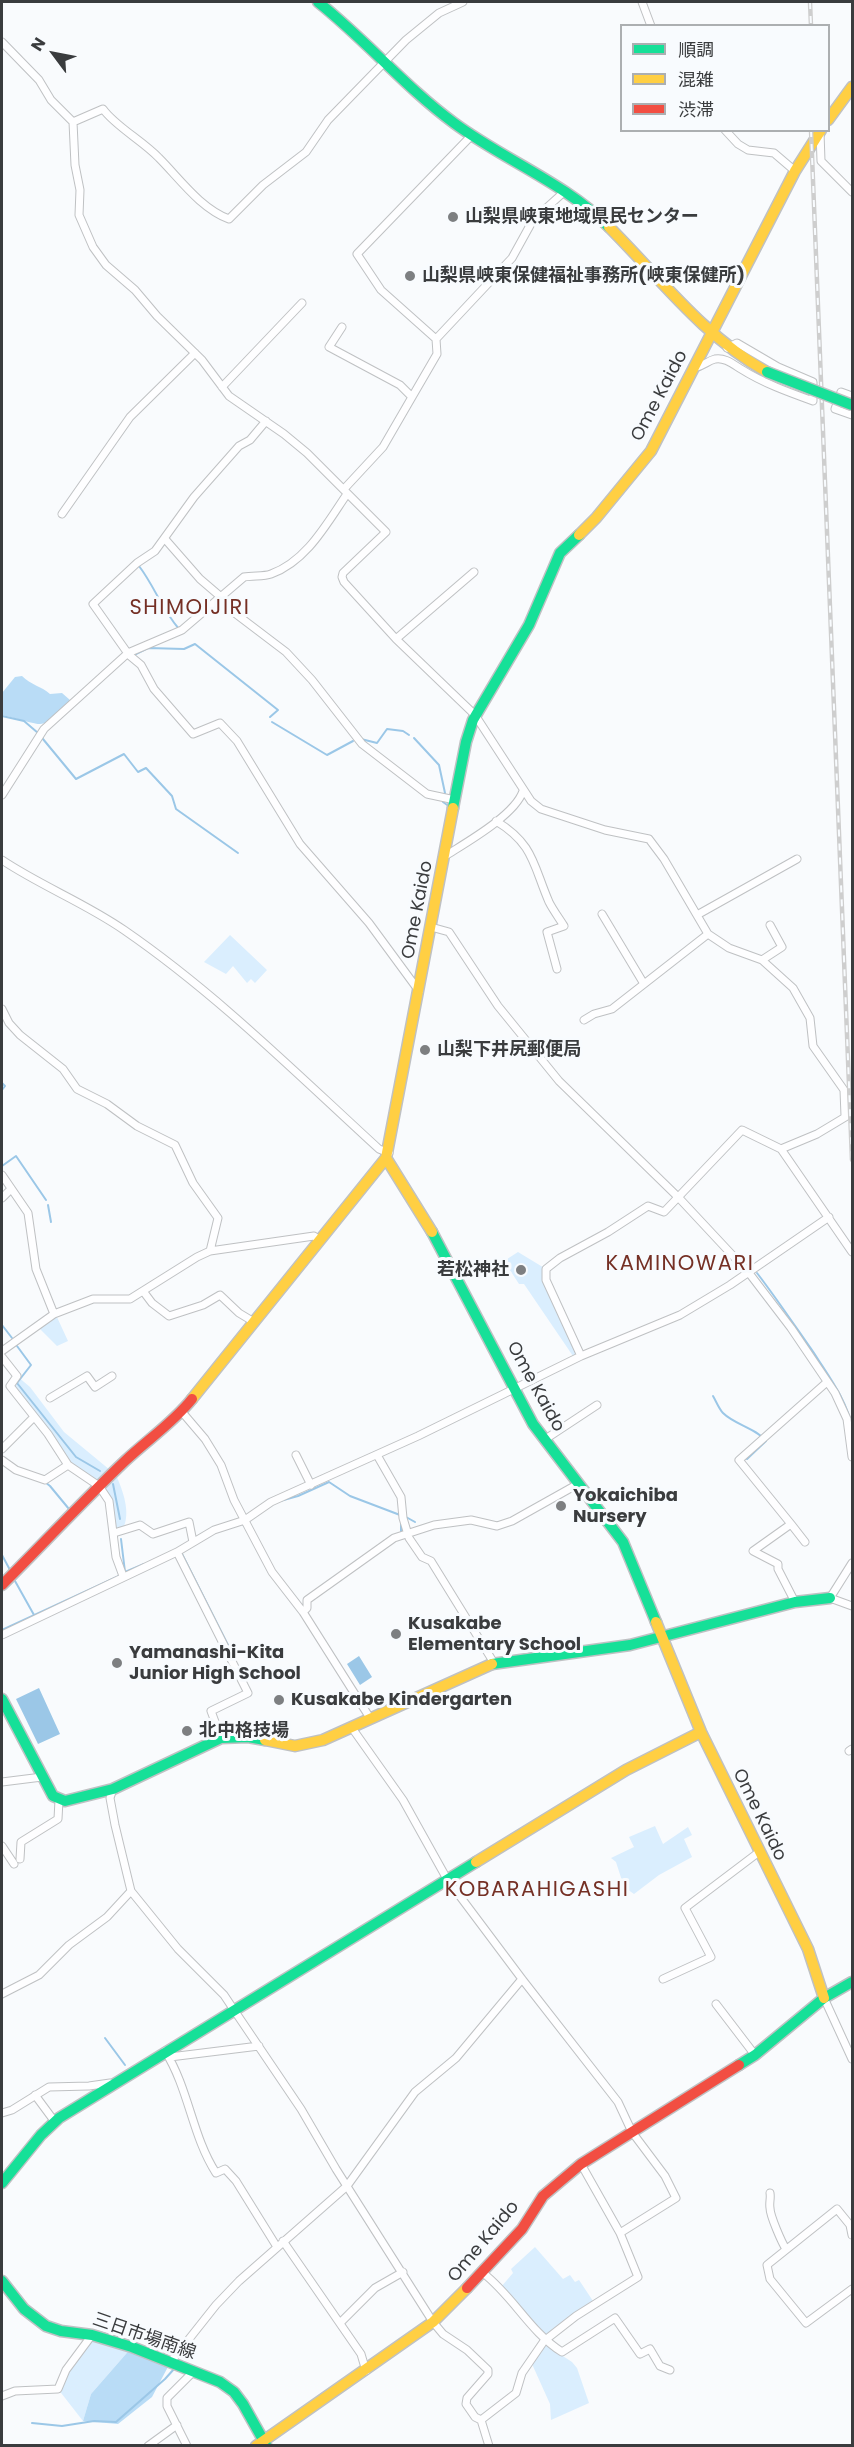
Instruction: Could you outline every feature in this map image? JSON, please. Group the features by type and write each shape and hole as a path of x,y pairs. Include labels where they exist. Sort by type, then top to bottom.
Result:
{"main road":[{"path":"318,2 471,136 564,192 604,222 711,336 751,364 767,372 852,405"},
{"path":"830,117 852,87"},
{"name":"Ome Kaido","path":"262,2444 433,2322 483,2273 522,2229 543,2196 580,2163 755,2055 824,1998 808,1949 701,1732 623,1542 544,1440 436,1238 388,1156 466,742 476,715 529,626 560,553 596,518 651,451 795,171 819,132"},
{"path":"2,1585 99,1486 142,1445 182,1412 388,1156"},
{"path":"2,1699 53,1796 65,1801 113,1789 221,1738 248,1737 295,1746 323,1740 494,1663 630,1645 795,1602 830,1598"},
{"path":"2,2183 55,2122 113,2083 168,2054 234,2010 626,1770 701,1732"},
{"path":"824,1998 852,1982"},
{"name":"三日市場南線","path":"2,2281 24,2309 46,2326 61,2331 92,2335 132,2347 220,2382 234,2392 248,2409 262,2444"}],"street":[{"path":"73,122 103,109 109,117 128,130 159,158 182,184 219,215 229,219 263,185 306,152 328,120 427,21 464,2"},
{"path":"642,2 650,24"},
{"path":"2,42 39,80 51,100 73,122 75,165 80,190 79,215 93,248 106,265 135,291 195,353 229,396 284,434 386,532 343,573 344,582 396,639 476,715 531,801 540,809 605,830 649,839 664,859 708,934 729,948 762,960 793,988 810,1018 813,1046 844,1090 849,1115 817,1134 781,1149"},
{"path":"726,132 748,150 774,153 795,171"},
{"path":"820,132 821,161 852,192"},
{"path":"2,795 44,729 128,654 182,630 244,577 254,574 267,576 304,553 319,536 345,491 383,447 437,354 436,339 381,290 357,254 471,136"},
{"path":"436,339 512,258 533,220 564,192"},
{"path":"222,387 302,303"},
{"path":"342,327 329,346 400,385 412,397"},
{"path":"694,368 715,359 729,361 768,384 813,401 813,382 778,367 737,343 727,348"},
{"path":"62,514 130,417 195,353"},
{"path":"852,396 841,392 835,409 852,415"},
{"path":"266,422 250,440 239,446 194,497 155,551 136,562 93,604 128,654 141,665 154,689 193,734 220,723 237,741 300,844 369,923 419,992"},
{"path":"165,539 232,611 286,652 312,680 362,744 427,794 455,800"},
{"path":"396,639 474,572"},
{"path":"445,856 496,821 520,799 523,791"},
{"path":"496,821 509,829 529,850 550,903 564,926 547,932 557,969"},
{"path":"698,915 796,859"},
{"path":"2,860 29,879 109,920 151,949 229,1010 388,1156"},
{"path":"602,914 644,984"},
{"path":"762,960 782,947 770,925"},
{"path":"431,927 448,933 498,1005 560,1081 679,1198 748,1273 791,1328 843,1409 852,1457"},
{"path":"584,1020 594,1014 612,1009 708,934"},
{"path":"2,1009 9,1023 20,1035 63,1069 77,1089 106,1104 137,1126 175,1145 192,1183 218,1218 210,1251"},
{"path":"581,1356 546,1280 546,1269 560,1258 608,1232 648,1206 664,1212 742,1130 781,1149 852,1252"},
{"path":"2,1175 28,1213 36,1269 54,1314"},
{"path":"2,1198 12,1189"},
{"path":"2,1635 177,1552 214,1530 245,1520 271,1502 516,1390 581,1356 680,1316 748,1273 829,1217"},
{"path":"2,1351 54,1314 93,1299 130,1299 210,1251 299,1237 314,1236 319,1240"},
{"path":"143,1291 152,1303 169,1316 202,1305 220,1295 239,1313 254,1322"},
{"path":"2,1358 17,1376 10,1386 68,1465 99,1486 109,1501 116,1557 123,1576"},
{"path":"50,1398 87,1376 95,1387 112,1376"},
{"path":"805,1542 739,1460 827,1382"},
{"path":"544,1440 597,1405"},
{"path":"182,1412 205,1439 221,1465 234,1500 272,1572 303,1612 370,1718"},
{"path":"2,1449 34,1417"},
{"path":"296,1455 311,1485"},
{"path":"377,1455 401,1497 404,1534 422,1557 430,1561 494,1663"},
{"path":"2,1460 16,1470 45,1480 68,1465"},
{"path":"303,1612 307,1608 307,1599 353,1566 404,1534 434,1524 471,1520 497,1527 578,1484"},
{"path":"114,1533 140,1525 153,1534 189,1522 193,1542"},
{"path":"791,1524 753,1551 778,1564 778,1569 795,1602"},
{"path":"177,1552 248,1693 211,1711 221,1738"},
{"path":"852,1563 830,1598 852,1606"},
{"path":"351,1728 403,1800 447,1879 618,2102 633,2132 666,2176 676,2198 620,2233"},
{"path":"2,1782 42,1777"},
{"path":"113,1789 110,1798 131,1891 178,1949 224,1995 302,2109 347,2186 433,2322 442,2334 467,2350 488,2370 488,2374 468,2398 466,2404 475,2417 481,2420 489,2445"},
{"path":"2,1846 17,1861 21,1842 58,1819 59,1800"},
{"path":"663,1979 711,1957 685,1908 759,1852"},
{"path":"2,1994 39,1975 69,1945 107,1917 131,1891"},
{"path":"170,2363 216,2305 259,2261 347,2186 415,2092 456,2058 522,1979"},
{"path":"824,1998 852,2059"},
{"path":"716,2004 755,2055"},
{"path":"259,2046 168,2054 205,2156 216,2174 225,2169 236,2181 277,2247"},
{"path":"2,2114 49,2087 113,2083"},
{"path":"35,2095 55,2122"},
{"path":"481,2420 516,2393 522,2373 544,2341 576,2316 638,2277 620,2233 580,2163"},
{"path":"770,2193 772,2200 770,2208 778,2229 778,2238 786,2249"},
{"path":"852,2235 851,2224 837,2209 767,2265 770,2279 806,2323 852,2289"},
{"path":"283,2241 361,2354 366,2371"},
{"path":"340,2323 375,2288 403,2272"},
{"path":"483,2273 501,2287 511,2303 535,2327 544,2341 562,2352 615,2318 640,2354 650,2349 660,2366 670,2370"},
{"path":"2,2396 15,2391 58,2389 66,2370 92,2335"},
{"path":"187,2445 167,2406 167,2398 194,2371"},
{"path":"148,2445 177,2425"}],"shaded area":[{"path":"22,676 50,694 62,693 70,700 57,715 40,724 2,715 2,693 15,677"},
{"path":"230,935 267,970 255,983 251,979 247,983 233,966 226,974 204,962"},
{"path":"518,1252 546,1269 546,1280 581,1356 575,1359 524,1284 519,1284 504,1261"},
{"path":"56,1315 68,1341 57,1346 37,1326"},
{"path":"17,1376 30,1387 64,1432 110,1470 95,1484 68,1465 10,1386"},
{"path":"116,1475 123,1495 126,1516 123,1529 114,1533 104,1487"},
{"path":"359,1656 372,1677 360,1685 347,1664"},
{"path":"39,1688 60,1734 38,1744 16,1699"},
{"path":"655,1826 663,1844 688,1827 692,1835 684,1839 692,1857 659,1875 634,1894 624,1887 616,1862 611,1858 634,1847 629,1837"},
{"path":"535,2247 563,2279 570,2275 575,2282 579,2280 595,2304 548,2340 501,2287 513,2273 511,2269"},
{"path":"92,2335 132,2347 91,2394 83,2421 58,2389 66,2370"},
{"path":"546,2345 572,2362 577,2368 589,2403 551,2420 550,2404 532,2364"},
{"path":"132,2347 170,2363 152,2397 118,2424 83,2421 91,2394"}],"waterway":[{"path":"139,566 179,629"},
{"path":"134,655 148,648 184,649 195,644 278,710 270,717"},
{"path":"2,716 24,721 38,733 76,779 124,754 138,772 146,768 172,796 176,809 238,853"},
{"path":"272,722 327,755 353,741"},
{"path":"361,739 377,743 387,729 403,731 409,735"},
{"path":"414,738 439,765 445,793"},
{"path":"443,802 450,807"},
{"path":"2,1083 5,1086 2,1090"},
{"path":"2,1166 16,1156 46,1200"},
{"path":"48,1205 51,1222"},
{"path":"757,1273 831,1380 842,1398 852,1428"},
{"path":"2,1325 12,1338"},
{"path":"17,1346 31,1365 17,1383 76,1457 100,1471"},
{"path":"713,1396 723,1413 766,1441 747,1459"},
{"path":"45,1482 69,1509"},
{"path":"280,1501 298,1496 329,1482 350,1496 400,1515"},
{"path":"113,1484 120,1519"},
{"path":"406,1517 415,1522"},
{"path":"401,1521 401,1533"},
{"path":"121,1539 125,1572 144,1564"},
{"path":"181,1552 232,1653"},
{"path":"2,1555 10,1570"},
{"path":"2,1630 119,1576"},
{"path":"15,1581 34,1615"},
{"path":"105,2038 125,2065"},
{"path":"32,2423 62,2426 94,2421 116,2422 174,2369"}],"railway":[{"path":"810,2 811,24"},
{"path":"811,132 852,1160"}],"traffic: fast":[{"path":"318,2 454,123 573,197 609,227"},
{"path":"767,372 852,405"},
{"path":"453,808 466,742 473,720 529,625 560,553 579,535"},
{"path":"432,1232 533,1424 623,1542 656,1622"},
{"path":"492,1664 630,1645 795,1602 830,1598"},
{"path":"2,1699 53,1796 65,1801 113,1789 221,1738 248,1737 265,1740"},
{"path":"2,2183 41,2135 59,2118 476,1862"},
{"path":"739,2065 755,2055 824,1998 852,1982"},
{"path":"2,2281 24,2309 46,2326 61,2331 92,2335 132,2347 220,2382 234,2392 243,2404 266,2445"}],"traffic: slow":[{"path":"830,117 852,87"},
{"path":"579,535 596,518 651,451 795,171 820,132"},
{"path":"609,227 702,324 767,372"},
{"path":"432,1232 386,1158 453,808"},
{"path":"192,1399 386,1158"},
{"path":"656,1622 701,1732 808,1949 824,1998"},
{"path":"265,1740 295,1746 323,1740 492,1664"},
{"path":"476,1862 626,1770 701,1732"},
{"path":"256,2446 433,2322 467,2288"}],"traffic: jam":[{"path":"2,1585 109,1476 177,1416 192,1399"},
{"path":"467,2288 522,2229 543,2196 581,2164 739,2065"}],"place":[{"name":"山梨県峡東地域県民センター","path":"453,217"},
{"name":"山梨県峡東保健福祉事務所(峡東保健所)","path":"410,276"},
{"name":"山梨下井尻郵便局","path":"425,1050"},
{"name":"若松神社","path":"521,1270"},
{"name":"Yokaichiba Nursery","path":"561,1506"},
{"name":"Kusakabe Elementary School","path":"396,1634"},
{"name":"Yamanashi-Kita Junior High School","path":"117,1663"},
{"name":"Kusakabe Kindergarten","path":"279,1700"},
{"name":"北中格技場","path":"187,1731"}],"district":[{"name":"SHIMOIJIRI","path":"190,609"},
{"name":"KAMINOWARI","path":"680,1265"},
{"name":"KOBARAHIGASHI","path":"537,1891"}]}
